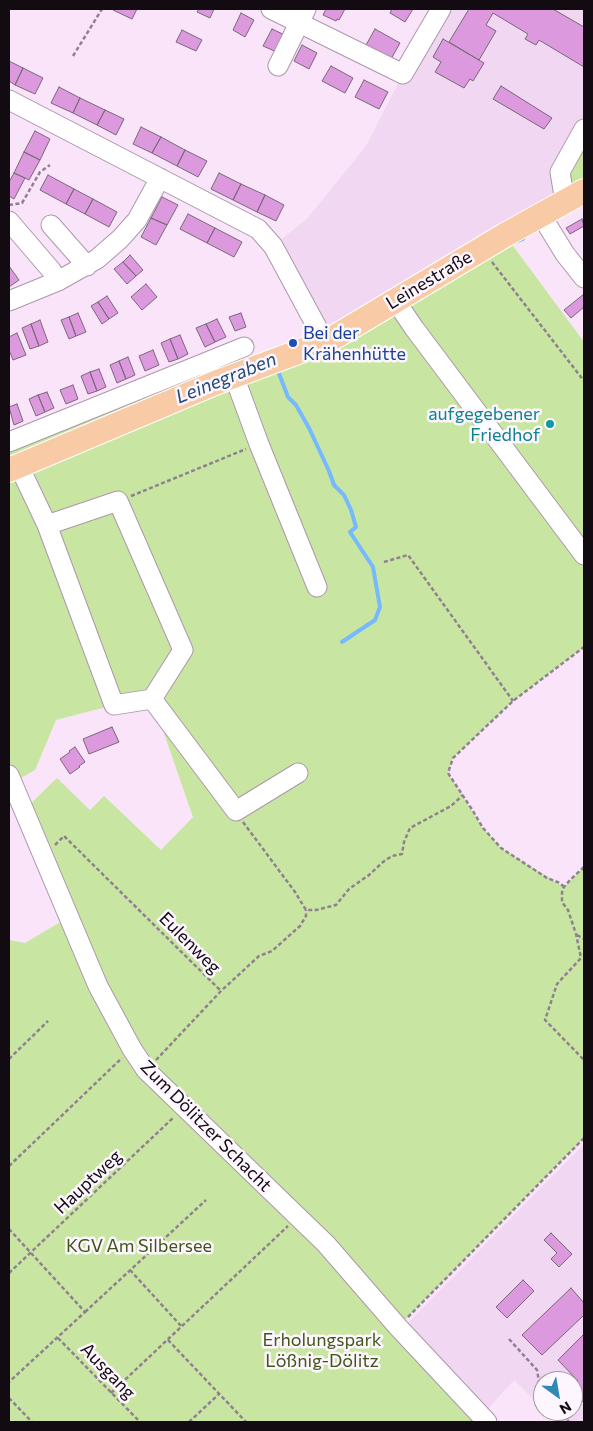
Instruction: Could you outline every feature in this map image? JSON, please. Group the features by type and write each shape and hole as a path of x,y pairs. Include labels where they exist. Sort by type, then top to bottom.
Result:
{"main road":[{"name":"Leinestraße","path":"16,470 111,427 227,379 322,343 399,306 541,215 574,197"}],"street":[{"path":"272,9 303,16 403,74 441,9"},
{"path":"278,66 303,16"},
{"path":"9,100 258,229 278,255 319,332 322,343"},
{"path":"574,197 560,172 584,129"},
{"path":"9,301 87,266 120,239 137,220 160,178"},
{"path":"541,215 565,254 584,278"},
{"path":"9,221 58,280"},
{"path":"51,225 87,266"},
{"path":"399,306 584,554"},
{"name":"Leinestraße","path":"9,442 102,405 227,379 244,347"},
{"path":"227,379 259,444 316,587"},
{"path":"102,405 111,427"},
{"path":"16,470 47,525 114,705 152,699 183,650 118,501 47,525"},
{"path":"152,699 236,811 298,772"},
{"name":"Zum Dölitzer Schacht","path":"9,775 98,986 132,1049 146,1070 326,1244 398,1327 487,1422"}],"path":[{"path":"73,56 102,9"},
{"path":"9,205 22,204 40,172 50,165"},
{"path":"492,261 584,382"},
{"path":"118,501 259,444"},
{"path":"384,562 408,555 513,701"},
{"path":"564,887 501,848 483,828 448,773 453,758 513,701 584,647"},
{"path":"306,910 316,910 336,905 349,889 370,875 383,862 392,856 402,854 404,842 410,828 451,806 463,795"},
{"path":"222,991 259,956 272,951 300,926 306,916 306,910 296,892 256,841 236,811"},
{"name":"Eulenweg","path":"64,836 222,991 146,1070"},
{"path":"584,867 564,887 562,902 568,910 581,958 557,984 545,1020 584,1060"},
{"path":"576,934 584,939"},
{"path":"9,1059 48,1021"},
{"path":"9,1166 108,1072"},
{"name":"Hauptweg","path":"9,1274 184,1107"},
{"path":"398,1327 584,1138"},
{"path":"9,1382 206,1200"},
{"path":"111,1393 298,1216"},
{"path":"9,1229 85,1312"},
{"path":"130,1270 182,1327"},
{"name":"Ausgang","path":"58,1338 140,1422"},
{"path":"509,1339 537,1371"},
{"path":"168,1340 246,1422"},
{"path":"189,1422 219,1394"},
{"path":"9,1398 32,1422"}],"shaded area":[{"path":"441,9 584,9 584,129 565,202 322,343 273,246 307,219 366,146 403,74"},
{"path":"584,1144 584,1422 555,1421 583,1421 583,1371 533,1371 533,1399 514,1380 485,1412 404,1327"}],"green space":[{"path":"584,129 584,191 565,202 560,172"},
{"path":"505,235 584,342 584,647 513,701 453,758 448,773 483,828 501,848 564,887 584,867 584,1138 398,1327 487,1422 9,1422 9,940 25,943 69,917 24,810 57,778 90,810 104,796 161,850 193,817 152,699 114,705 56,720 35,770 12,783 9,775 9,442 207,362 215,383 322,343"}],"building":[{"path":"114,9 137,9 132,19"},
{"path":"199,9 214,9 210,18 197,12"},
{"path":"326,9 345,9 339,20 337,19 336,21 323,15"},
{"path":"392,9 413,9 405,22 390,13"},
{"path":"469,9 553,9 584,27 584,67 539,40 536,45 525,39 528,34 493,13 486,25 496,31 479,60 449,42"},
{"path":"241,13 254,20 245,37 233,30"},
{"path":"272,29 287,36 279,53 263,46"},
{"path":"375,29 400,43 391,59 366,45"},
{"path":"182,30 202,40 196,51 176,42"},
{"path":"443,39 484,63 473,81 470,79 464,88 435,72 441,62 433,57"},
{"path":"302,45 317,53 309,69 294,61"},
{"path":"9,61 23,68 15,85 9,81"},
{"path":"331,66 353,78 345,93 322,81"},
{"path":"23,68 43,78 35,94 15,85"},
{"path":"364,80 388,92 379,109 355,97"},
{"path":"501,86 552,118 544,129 493,99"},
{"path":"59,87 80,98 73,113 51,103"},
{"path":"80,98 105,110 97,125 73,113"},
{"path":"105,110 124,119 116,135 97,125"},
{"path":"141,127 161,137 152,153 133,144"},
{"path":"35,131 50,139 40,160 24,152"},
{"path":"161,137 185,150 177,166 152,153"},
{"path":"185,150 207,161 198,177 177,166"},
{"path":"24,152 40,160 29,180 14,173"},
{"path":"14,173 25,178 14,199 9,196 9,182"},
{"path":"219,173 241,184 233,200 211,189"},
{"path":"48,175 74,189 66,204 40,190"},
{"path":"241,184 265,195 257,212 233,200"},
{"path":"74,189 93,199 85,214 66,204"},
{"path":"265,195 284,205 276,221 257,212"},
{"path":"162,197 178,205 167,225 151,218"},
{"path":"93,199 117,212 109,227 85,214"},
{"path":"188,214 215,228 207,243 180,229"},
{"path":"151,218 167,225 156,245 141,237"},
{"path":"582,219 584,226 570,234 566,228"},
{"path":"215,228 242,242 234,257 207,243"},
{"path":"130,255 143,270 136,276 123,262"},
{"path":"123,262 136,276 127,284 114,269"},
{"path":"9,266 19,280 9,287"},
{"path":"146,284 157,297 142,310 131,297"},
{"path":"584,294 584,307 571,318 564,310"},
{"path":"107,296 118,313 109,319 98,302"},
{"path":"98,302 109,319 102,324 91,306"},
{"path":"78,313 86,332 76,336 69,317"},
{"path":"241,313 246,327 235,331 229,317"},
{"path":"69,317 76,336 69,339 61,320"},
{"path":"217,319 226,337 215,342 206,324"},
{"path":"40,320 48,342 39,346 31,324"},
{"path":"31,324 39,346 30,349 22,328"},
{"path":"206,324 215,342 205,347 196,328"},
{"path":"17,333 26,355 13,360 9,350 9,337"},
{"path":"180,335 188,354 178,359 170,339"},
{"path":"170,339 178,359 169,362 161,343"},
{"path":"153,350 159,365 145,371 139,356"},
{"path":"128,357 135,375 126,379 119,361"},
{"path":"119,361 126,379 117,383 110,365"},
{"path":"99,369 106,387 97,391 90,372"},
{"path":"90,372 97,391 88,394 81,376"},
{"path":"73,385 78,399 66,404 60,390"},
{"path":"47,392 54,408 45,412 38,395"},
{"path":"38,395 45,412 36,416 29,399"},
{"path":"17,404 23,421 14,425 9,407"},
{"path":"112,727 119,742 89,754 83,739"},
{"path":"75,747 85,762 70,774 60,759"},
{"path":"551,1233 572,1254 559,1267 551,1259 557,1253 544,1240"},
{"path":"523,1280 534,1291 507,1318 496,1307"},
{"path":"571,1288 584,1303 584,1315 542,1355 522,1335"},
{"path":"584,1334 584,1403 583,1371 568,1371 558,1360"}],"waterway":[{"name":"Leinegraben","path":"515,242 523,239"},
{"path":"278,371 288,397 296,405 309,428 334,485 344,495 351,510 356,527 350,532 373,567 380,607 375,620 342,642"}],"place":[{"name":"Bei der Krähenhütte","path":"293,343"},
{"name":"aufgegebener Friedhof","path":"550,424"}],"park label":[{"name":"KGV Am Silbersee","path":"139,1246"},
{"name":"Erholungspark Lößnig-Dölitz","path":"322,1350"}]}
